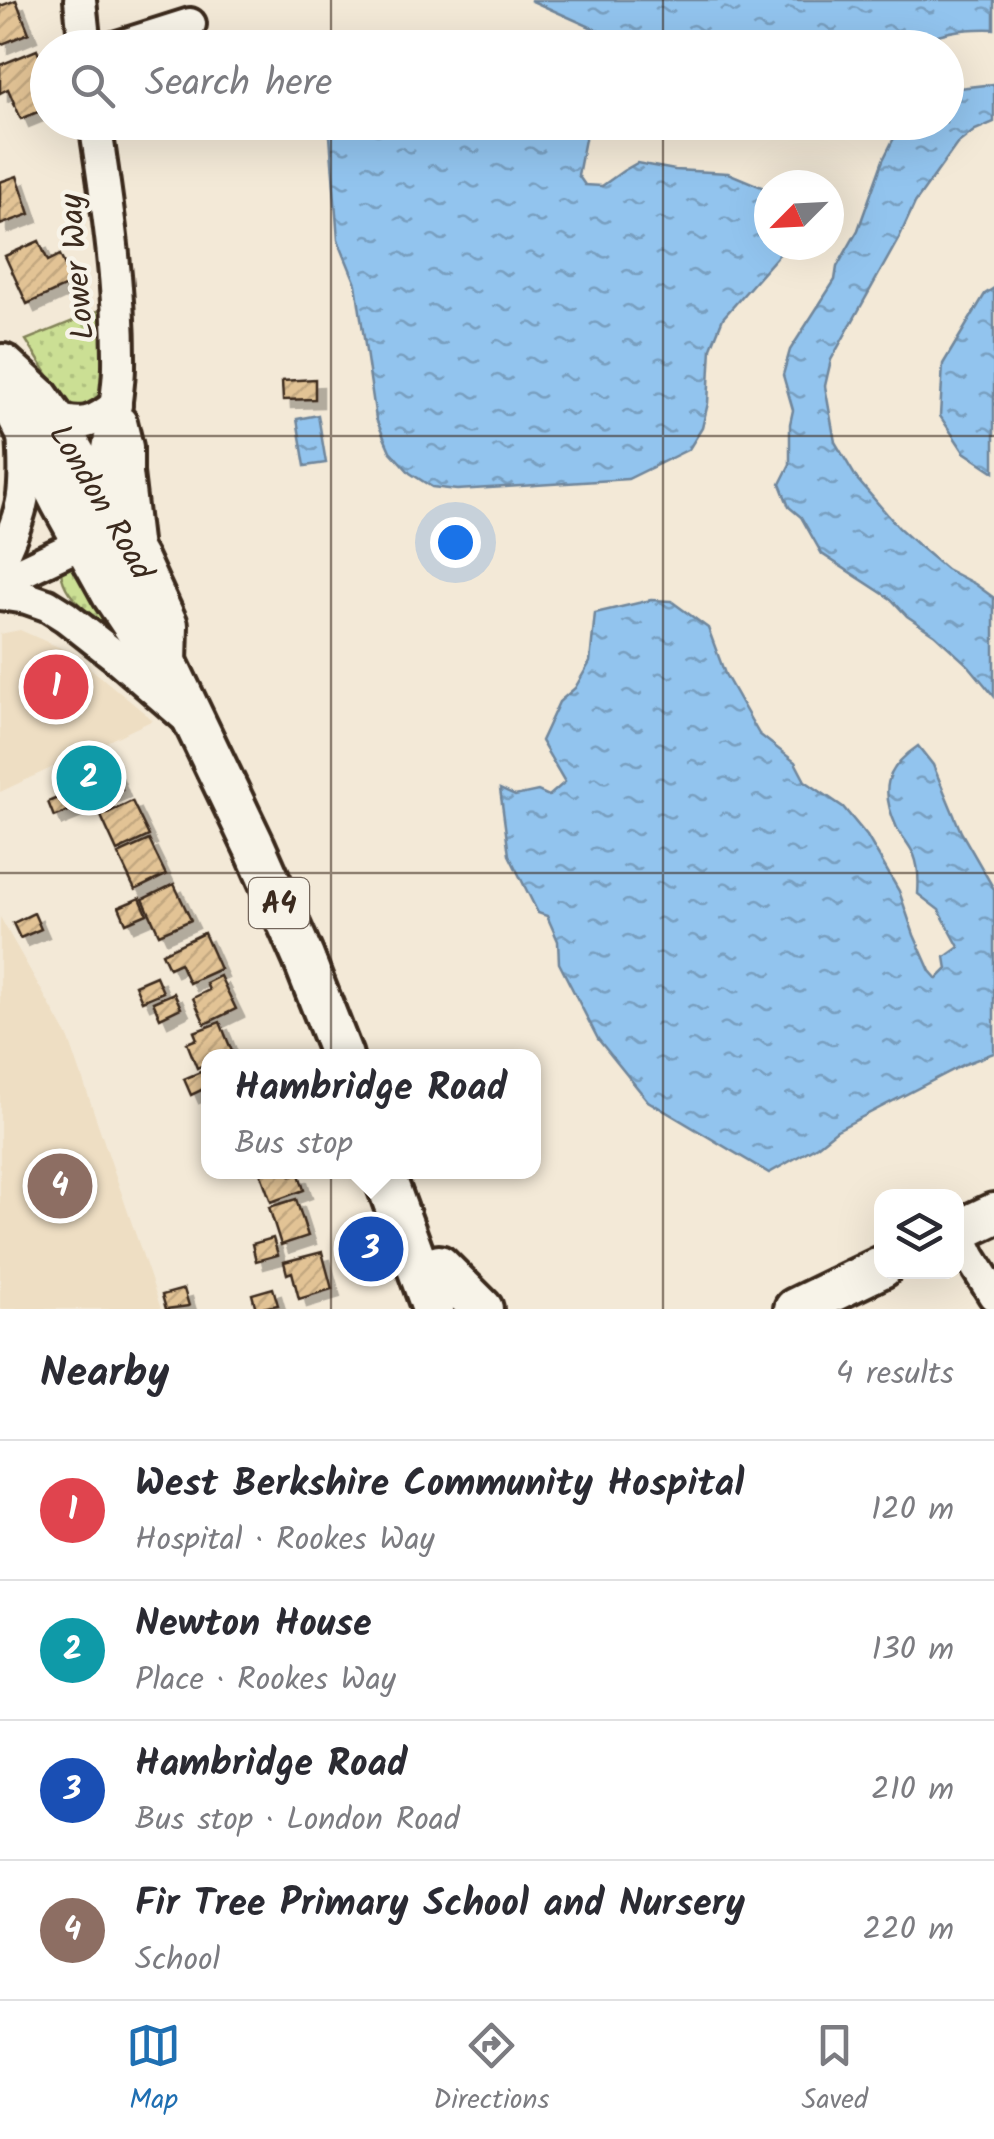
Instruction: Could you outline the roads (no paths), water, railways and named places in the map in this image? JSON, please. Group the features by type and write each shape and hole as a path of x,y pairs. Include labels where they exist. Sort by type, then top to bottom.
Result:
{"main road":[{"name":"London Road","path":"0,362 38,397 38,423"},
{"name":"London Road","path":"0,380 38,423 109,542 113,594 139,634 166,662 289,925 339,1049"},
{"path":"386,1179 433,1309"},
{"path":"964,1229 994,1214"},
{"path":"406,1234 482,1309"},
{"path":"438,1266 460,1309"},
{"path":"794,1309 874,1272"}],"street":[{"path":"80,0 83,30"},
{"path":"171,30 190,24"},
{"name":"Lower Way","path":"98,140 118,301 119,370 106,456 109,542"},
{"path":"0,561 23,506 38,423 86,423 116,405"},
{"name":"Lower Way","path":"109,542 127,473 126,447 116,405"},
{"path":"0,582 109,542"},
{"path":"0,594 28,598 66,617 196,725"},
{"path":"964,1245 994,1294"}],"water":[{"path":"530,0 994,0 994,29 597,30"},
{"path":"994,84 994,122 964,139 964,87"},
{"path":"330,140 585,140 578,175 585,185 602,186 637,163 728,173 754,184 754,260 774,260 723,318 711,348 708,403 702,428 689,449 628,479 457,490 432,487 410,473 390,451 376,419 356,284 338,240"},
{"path":"893,140 962,140 915,203 831,360 825,386 835,442 857,479 920,547 946,569 994,598 994,696 935,635 907,616 891,599 822,554 801,517 789,507 780,484 790,464 793,410 783,375 790,350 835,280 837,267 858,230"},
{"path":"994,288 994,472 964,452 940,416 943,364 985,294"},
{"path":"318,415 326,463 305,466 297,419"},
{"path":"651,600 671,601 708,628 725,674 759,734 795,762 805,781 843,807 867,836 899,891 914,935 937,979 947,969 945,957 959,947 939,910 918,894 916,860 897,828 887,792 898,763 918,746 933,765 961,832 994,889 994,1053 837,1130 769,1173 648,1101 598,1039 559,963 558,941 547,916 538,913 509,855 500,789 515,796 538,791 549,796 565,782 541,741 559,702 575,688 590,662 595,613"}],"place":[{"name":"West Berkshire Community Hospital","path":"56,687"},
{"name":"Newton House","path":"89,778"},
{"name":"Fir Tree Primary School and Nursery","path":"60,1186"},
{"name":"Hambridge Road","path":"371,1249"}]}
